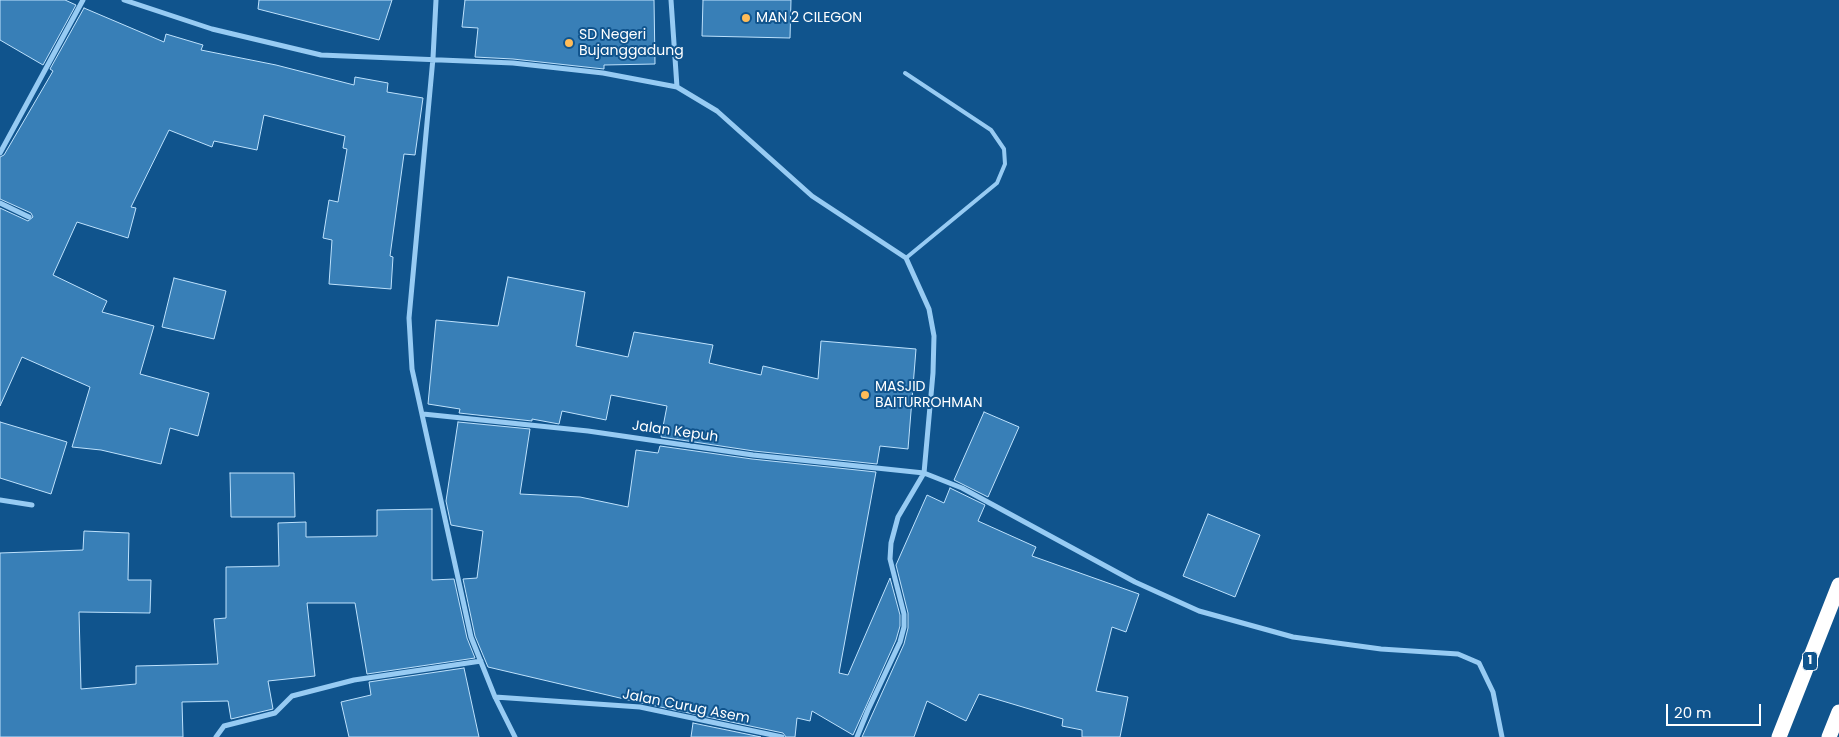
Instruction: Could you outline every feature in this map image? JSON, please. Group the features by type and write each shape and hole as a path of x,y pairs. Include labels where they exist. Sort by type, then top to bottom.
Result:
{"highway":[{"name":"1","path":"1779,737 1839,585"},
{"path":"1829,737 1839,712"}],"street":[{"path":"0,153 83,0"},
{"path":"124,0 212,29 321,55 433,58 603,73 677,87 717,110 812,196 906,258 929,309 934,336 924,473 898,517 891,543 890,559 904,614 904,627 900,642 857,737"},
{"path":"436,0 433,58 409,318 412,369 471,637 495,697 515,737"},
{"path":"671,0 677,87"},
{"path":"0,203 29,217"},
{"name":"Jalan Kepuh","path":"423,414 588,431 753,455 924,473 962,488 1135,582 1199,611 1293,637 1381,649 1458,654 1479,663 1493,692 1502,737"},
{"path":"0,500 32,505"},
{"path":"216,737 224,726 275,713 292,696 354,680 481,661"},
{"name":"Jalan Curug Asem","path":"495,697 640,707 782,737"}],"lane":[{"path":"906,73 991,130 1004,149 1005,164 997,182 906,258"}],"building":[{"path":"0,0 65,0 76,5 43,65 0,40"},
{"path":"259,0 392,0 379,40 258,9"},
{"name":"SD Negeri Bujanggadung","path":"465,0 654,0 655,64 604,65 604,69 513,59 475,57 478,28 462,27"},
{"name":"MAN 2 CILEGON","path":"703,0 791,0 790,38 702,36"},
{"path":"84,8 164,42 166,34 203,45 201,50 276,65 354,85 355,77 388,83 387,92 423,98 415,155 404,154 390,256 393,257 391,289 329,284 332,240 323,238 329,200 338,202 347,149 343,148 345,136 264,115 257,150 214,141 212,147 169,130 131,207 136,208 128,238 77,222 53,275 107,301 102,312 154,326 140,374 209,393 198,436 170,428 161,464 101,450 72,447 90,387 22,357 0,406 0,208 28,221 33,217 31,213 0,199 0,157 4,155 53,71 50,69"},
{"path":"508,277 585,292 576,346 628,357 634,332 713,345 709,363 761,375 763,366 818,379 821,341 916,349 908,449 880,446 877,464 754,451 661,437 667,406 611,395 606,420 562,411 559,424 532,419 532,421 459,413 460,409 428,404 436,320 498,326"},
{"path":"174,278 226,291 214,339 162,327"},
{"path":"984,412 1019,427 988,497 954,480"},
{"path":"0,422 67,442 51,494 0,478"},
{"path":"458,422 530,429 520,494 580,497 628,507 636,450 658,453 660,446 752,459 876,472 839,673 848,675 890,578 900,615 900,626 896,640 853,735 812,711 810,721 797,718 795,737 786,737 783,733 637,702 488,667 475,636 463,579 477,578 483,531 451,525 446,501"},
{"path":"230,473 294,473 295,517 231,517"},
{"path":"950,488 985,505 978,521 1036,547 1032,556 1139,594 1126,632 1112,627 1096,691 1128,697 1120,737 1082,737 1082,730 1062,726 1063,719 979,694 966,721 927,701 914,737 862,737 904,644 908,628 908,613 896,565 927,495 944,503"},
{"path":"432,509 432,580 454,579 467,638 475,658 367,674 355,603 307,603 315,676 268,681 273,709 231,719 228,701 182,702 183,737 0,737 0,553 83,550 84,531 129,533 128,580 151,580 150,613 79,612 81,689 136,684 136,666 218,664 214,619 226,618 226,567 279,566 278,523 306,522 306,537 377,536 377,510"},
{"path":"1208,514 1260,535 1235,597 1183,576"},
{"path":"464,668 479,737 349,737 341,702 371,695 369,682"},
{"path":"693,723 761,737 691,737"}],"place":[{"name":"MAN 2 CILEGON","path":"746,18"},
{"name":"SD Negeri Bujanggadung","path":"569,43"},
{"name":"MASJID BAITURROHMAN","path":"865,395"}]}
